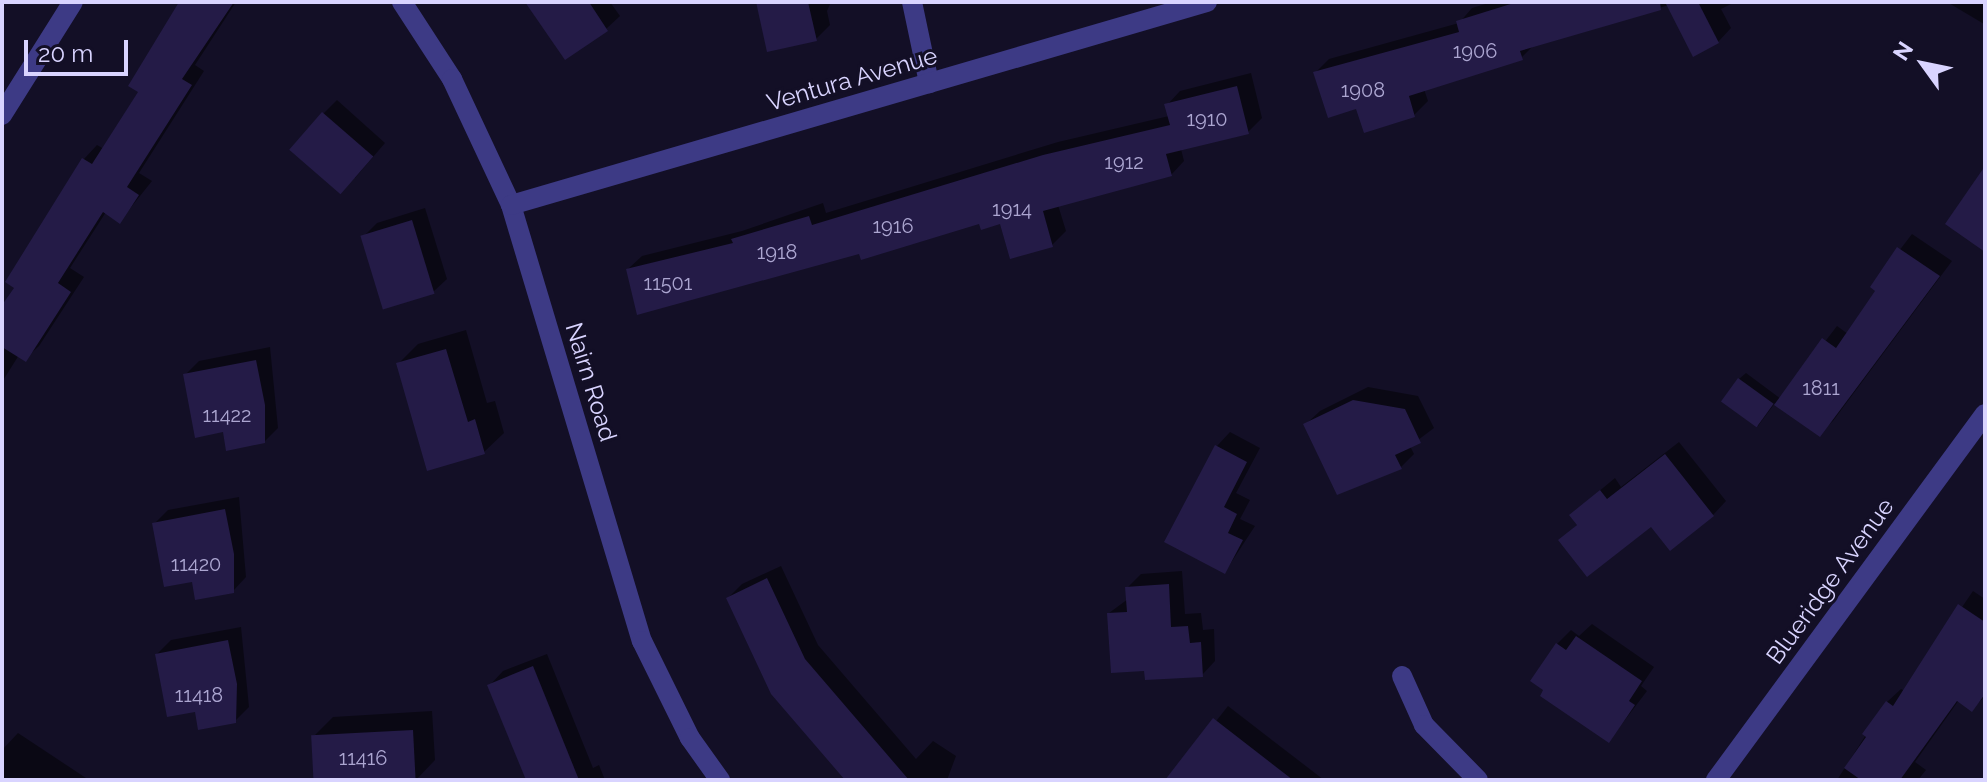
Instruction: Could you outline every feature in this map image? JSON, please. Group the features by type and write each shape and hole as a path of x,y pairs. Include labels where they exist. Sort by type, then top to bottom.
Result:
{"street":[{"path":"2,115 73,2"},
{"name":"Nairn Road","path":"402,2 452,79 511,205 642,641 690,738 720,780"},
{"path":"912,2 929,83"},
{"name":"Ventura Avenue","path":"511,205 1207,2"},
{"name":"Blueridge Avenue","path":"1716,780 1985,414"},
{"path":"1402,676 1424,725 1478,780"}],"building":[{"path":"179,2 234,2 182,79 192,85 127,187 139,195 120,224 103,212 58,283 71,292 26,362 2,347 2,305 14,288 5,282 82,158 92,164 138,92 128,86"},
{"path":"525,2 589,2 608,31 565,60"},
{"path":"756,2 808,2 817,41 767,52"},
{"path":"1517,2 1660,2 1661,10 1520,51 1523,60 1409,96 1415,117 1364,133 1356,109 1328,118 1313,72 1459,32 1456,21"},
{"path":"1665,2 1698,2 1719,43 1693,57"},
{"path":"1237,86 1249,134 1166,154 1172,176 1043,211 1053,247 1010,259 1000,224 981,230 979,224 861,260 859,254 637,315 626,269 733,243 731,239 809,216 812,225 1043,155 1170,125 1164,104"},
{"path":"322,112 373,157 341,194 289,150"},
{"path":"1985,166 1985,252 1945,224"},
{"path":"412,220 435,294 383,309 360,236"},
{"path":"1897,247 1940,276 1820,437 1774,405 1822,338 1836,348 1875,291 1870,287"},
{"path":"446,349 468,422 475,419 485,454 427,471 396,363"},
{"path":"256,360 265,405 265,443 226,451 223,432 195,438 183,374"},
{"path":"1738,378 1774,404 1757,427 1721,401"},
{"path":"1353,400 1405,409 1421,443 1395,455 1402,469 1337,495 1303,424"},
{"path":"1215,445 1247,462 1224,507 1237,514 1228,533 1243,540 1225,574 1164,542"},
{"path":"1665,454 1714,516 1670,551 1651,527 1587,577 1558,540 1577,525 1569,515 1600,490 1607,499"},
{"path":"225,509 234,554 234,593 195,600 192,582 164,587 152,523"},
{"path":"767,578 805,659 909,780 845,780 771,694 726,598"},
{"path":"1169,584 1171,627 1188,626 1190,643 1201,642 1203,677 1145,680 1144,671 1111,673 1107,613 1127,612 1125,587"},
{"path":"1958,604 1985,622 1985,694 1972,712 1957,701 1900,780 1861,780 1844,768 1866,737 1862,734 1886,701 1893,706"},
{"path":"1576,636 1642,681 1629,701 1635,705 1609,743 1540,696 1543,690 1530,681 1556,643 1566,650"},
{"path":"228,640 237,684 236,723 198,730 195,712 167,717 155,654"},
{"path":"533,666 579,780 526,780 487,685"},
{"path":"1213,718 1293,780 1165,780"},
{"path":"413,730 416,780 313,780 311,735"}]}
